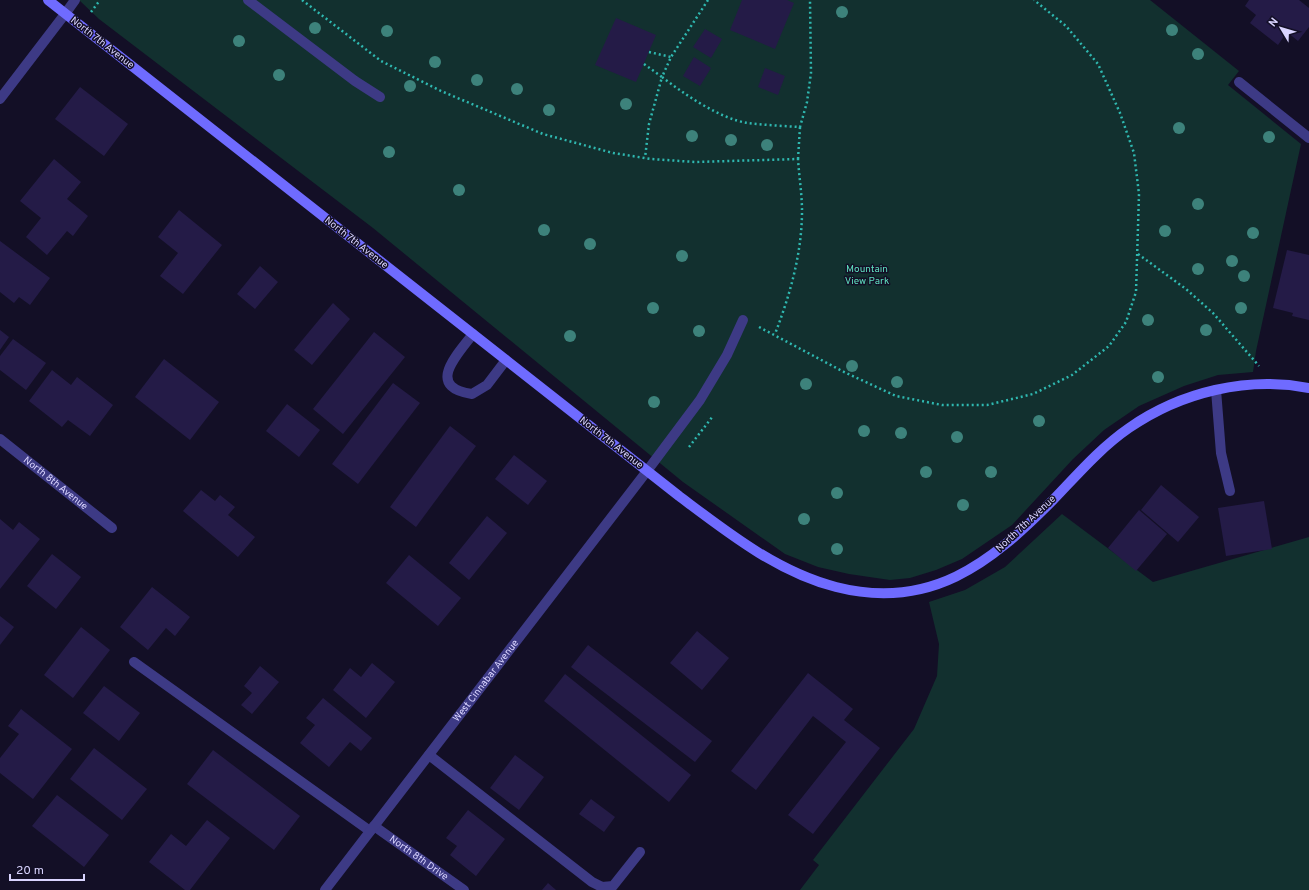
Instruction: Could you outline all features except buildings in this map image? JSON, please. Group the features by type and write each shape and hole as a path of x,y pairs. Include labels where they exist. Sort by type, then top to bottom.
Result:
{"street":[{"name":"North 7th Avenue","path":"48,0 647,471 725,530 758,552 797,572 835,587 868,593 915,591 938,585 967,572 998,552 1053,500 1106,446 1129,428 1170,405 1200,393 1269,383 1285,383 1309,388"},
{"path":"0,99 75,0"},
{"path":"248,0 355,81 380,97"},
{"path":"1239,82 1309,138"},
{"name":"West Cinnabar Avenue","path":"325,890 700,400 727,355 743,320"},
{"path":"473,334 448,368 447,377 450,385 461,392 472,394 487,385 506,360"},
{"path":"1216,390 1221,453 1230,491"},
{"name":"North 8th Avenue","path":"0,439 112,528"},
{"name":"North 8th Drive","path":"134,662 372,828 464,890"},
{"path":"429,755 592,882 602,887 614,886 640,852"}],"path":[{"path":"302,0 381,61 417,80 543,134 613,153 646,158 695,162 798,159"},
{"path":"646,158 649,124 662,77 671,57 708,0"},
{"path":"776,334 797,259 802,211 798,159 800,128 807,102 811,73 810,0"},
{"path":"757,332 759,327 776,334 844,372 896,396 942,405 987,405 1033,394 1072,375 1109,346 1126,322 1136,292 1138,187 1134,153 1120,113 1098,64 1066,26 1034,0"},
{"path":"650,52 671,57"},
{"path":"644,64 681,92 724,116 747,122 800,128"},
{"path":"1137,253 1186,289 1213,313 1258,364 1269,383"},
{"path":"688,449 701,433 716,410"}],"green space":[{"name":"Mountain View Park","path":"79,0 1150,0 1239,71 1228,85 1301,144 1256,351 1253,372 1218,375 1184,386 1139,406 1104,430 1073,459 1012,525 962,559 936,570 910,578 890,580 849,574 818,567 785,554 683,482 373,228 99,19"},
{"path":"1062,514 1153,582 1309,537 1309,890 800,890 819,865 813,860 914,729 937,676 939,644 929,602 965,590 1005,567"}]}
